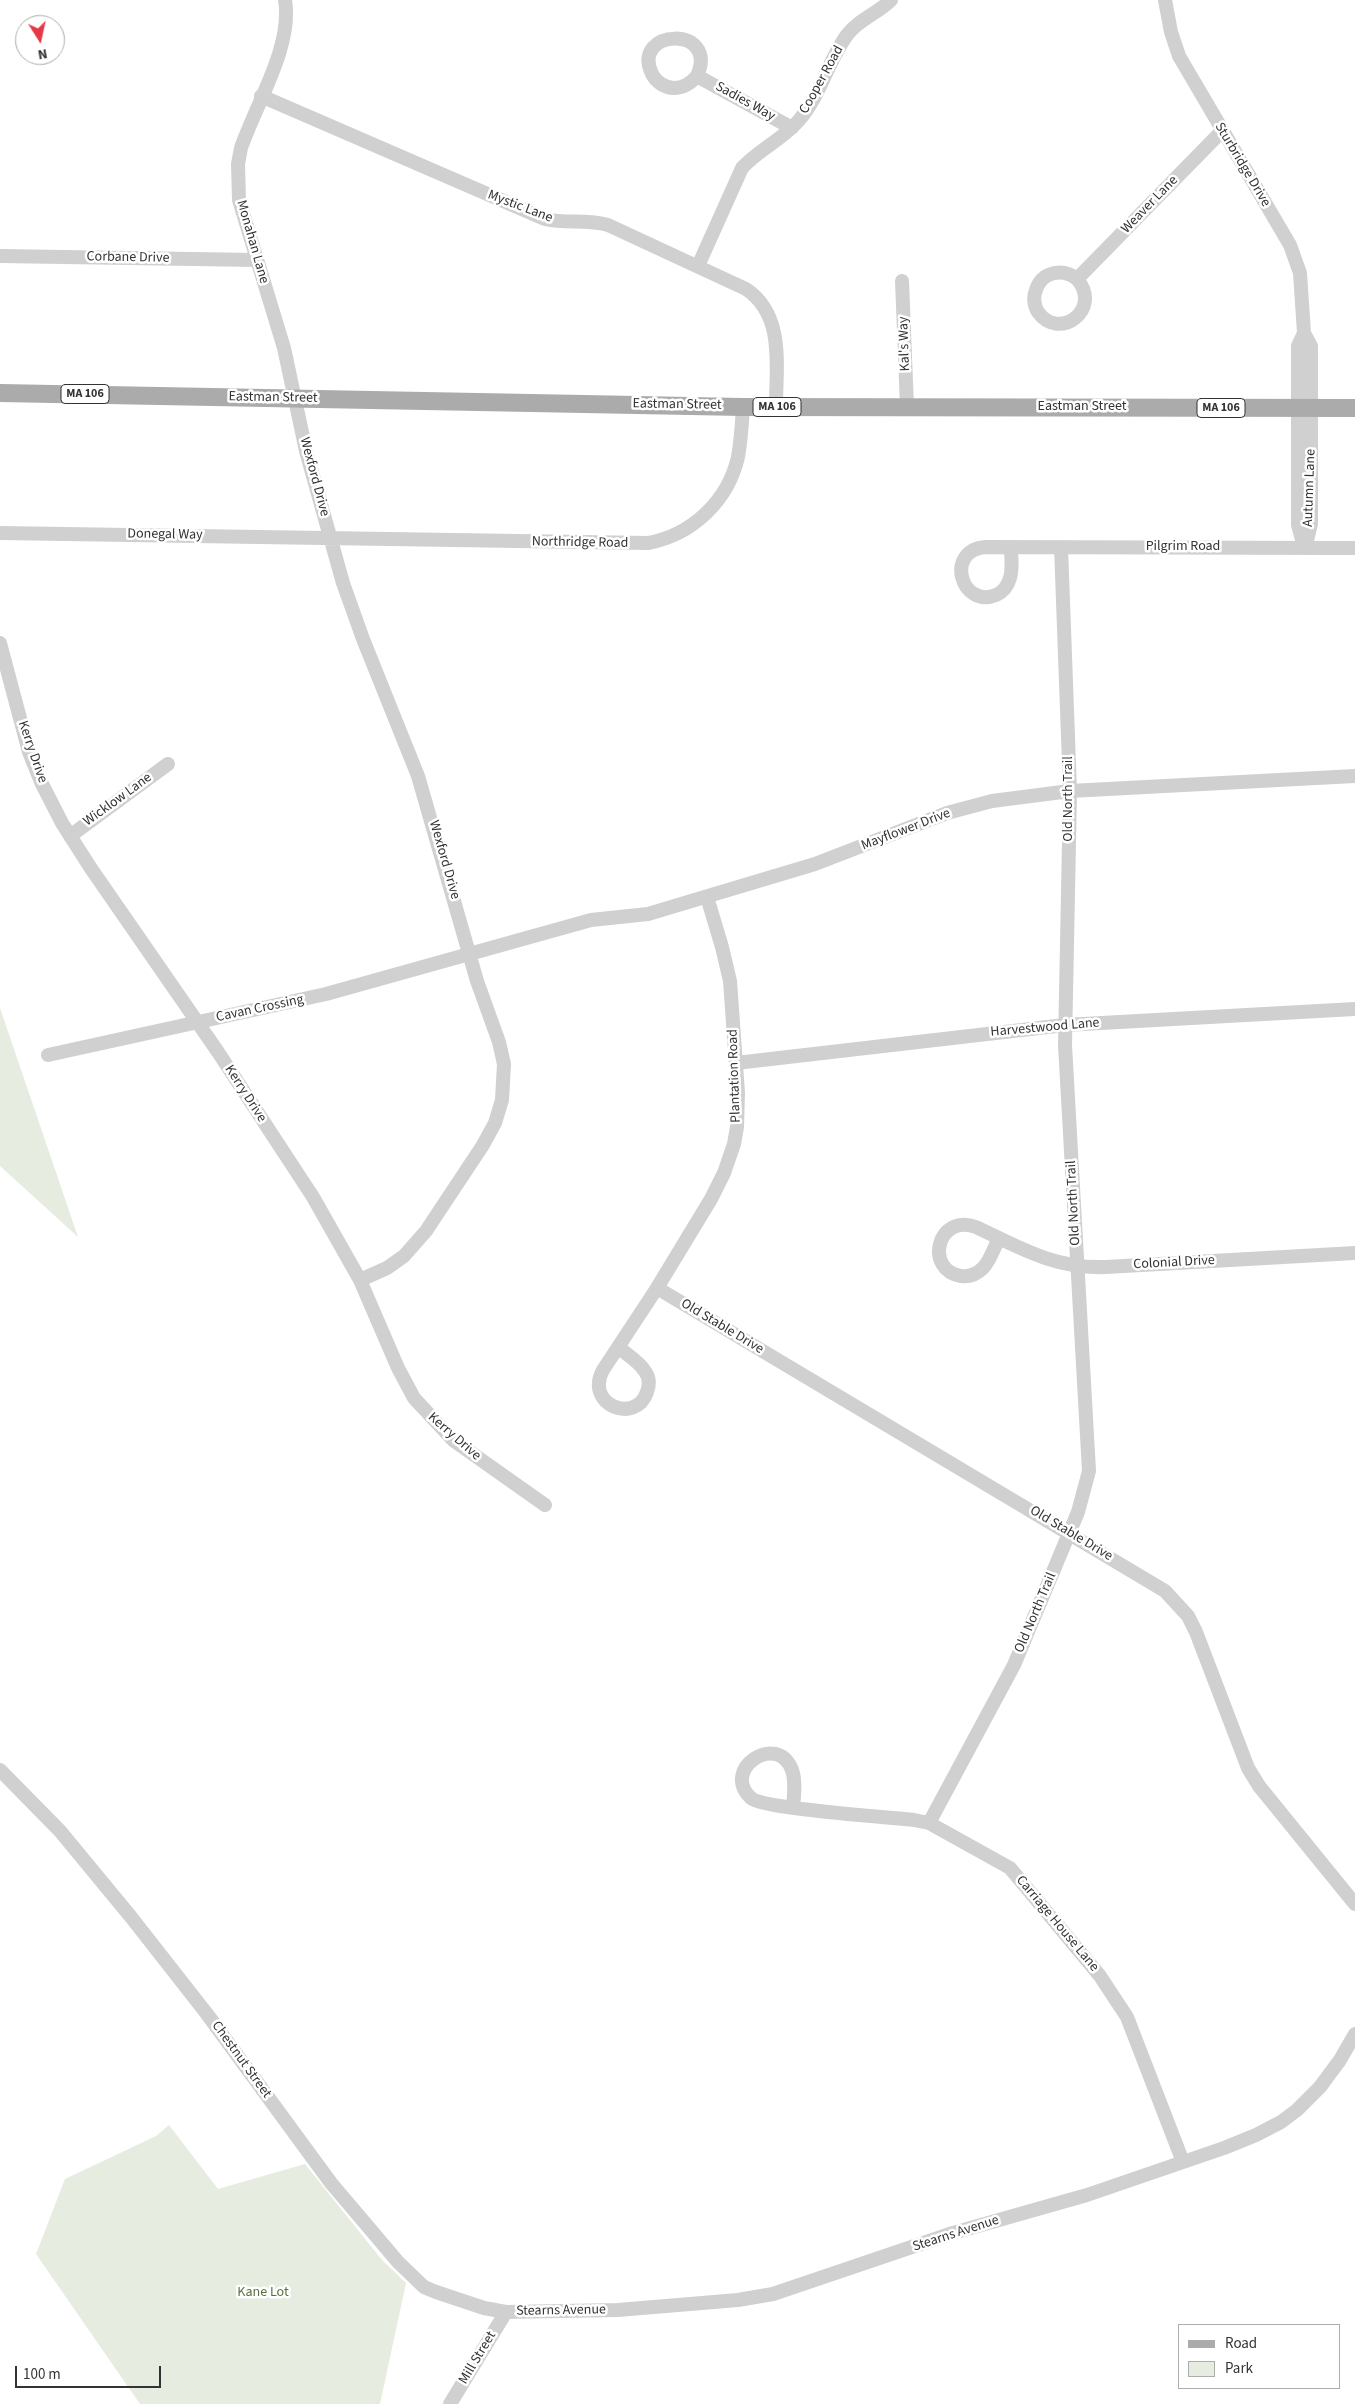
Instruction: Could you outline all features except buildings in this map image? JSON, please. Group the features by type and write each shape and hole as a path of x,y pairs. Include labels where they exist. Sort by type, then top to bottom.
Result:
{"main road":[{"name":"Eastman Street","path":"0,392 776,407 1355,408"}],"street":[{"name":"Monahan Lane","path":"285,0 286,25 280,52 240,148 237,182 239,200 284,348 296,398"},
{"name":"Cooper Road","path":"698,266 742,168 749,160 792,128 806,111 846,36 860,21 892,0"},
{"name":"Sturbridge Drive","path":"1165,0 1171,32 1179,56 1295,258 1303,288 1304,333 1311,346 1305,408"},
{"name":"Sadies Way","path":"697,76 792,128"},
{"name":"Mystic Lane","path":"261,96 545,219 564,222 591,221 608,225 754,294 769,313 776,343 776,407"},
{"name":"Weaver Lane","path":"1077,279 1222,131"},
{"name":"Corbane Drive","path":"0,256 257,260"},
{"name":"Kal's Way","path":"902,281 908,407"},
{"name":"Wexford Drive","path":"296,398 306,451 343,583 363,639 418,776 477,981 502,1053 504,1082 500,1110 483,1145 419,1240 395,1262 360,1280"},
{"name":"Northridge Road","path":"330,538 622,544 661,541 697,522 722,494 732,475 738,456 743,406"},
{"name":"Autumn Lane","path":"1304,548 1311,524 1305,408"},
{"name":"Donegal Way","path":"0,533 330,538"},
{"name":"Pilgrim Road","path":"1011,547 1355,548"},
{"name":"Old North Trail","path":"929,1823 1006,1682 1084,1497 1089,1464 1065,1025 1070,791 1061,547"},
{"name":"Kerry Drive","path":"0,643 29,752 41,782 70,836 198,1022 313,1197 360,1280 406,1384 425,1412 471,1455 545,1505"},
{"name":"Wicklow Lane","path":"70,836 168,764"},
{"name":"Mayflower Drive","path":"471,955 586,921 643,915 707,897 815,864 970,806 1001,799 1070,791 1355,776"},
{"name":"Plantation Road","path":"618,1347 657,1288 718,1186 729,1158 737,1127 736,1063 727,964 707,897"},
{"name":"Cavan Crossing","path":"48,1055 335,992 471,955"},
{"name":"Harvestwood Lane","path":"736,1063 1065,1025 1355,1009"},
{"name":"Colonial Drive","path":"999,1238 1045,1259 1078,1267 1355,1253"},
{"name":"Old Stable Drive","path":"657,1288 1165,1591 1188,1616 1216,1680 1248,1768 1259,1786 1355,1904"},
{"name":"Carriage House Lane","path":"793,1808 794,1776 786,1761 772,1754 761,1755 752,1760 745,1768 742,1778 744,1788 749,1797 762,1804 793,1808 914,1820 929,1823 1010,1868 1100,1976 1127,2017 1183,2162"},
{"name":"Chestnut Street","path":"0,1770 60,1831 130,1916 217,2028 331,2183 398,2262 424,2287 484,2308 506,2312"},
{"name":"Stearns Avenue","path":"506,2312 618,2310 738,2300 773,2294 953,2233 1087,2195 1256,2135 1297,2110 1331,2074 1355,2034"},
{"name":"Mill Street","path":"450,2404 506,2312"}],"green space":[{"path":"0,1008 78,1237 0,1166"},
{"name":"Kane Lot","path":"169,2125 218,2189 305,2164 382,2260 406,2283 380,2404 140,2404 36,2254 65,2179 156,2136"}]}
